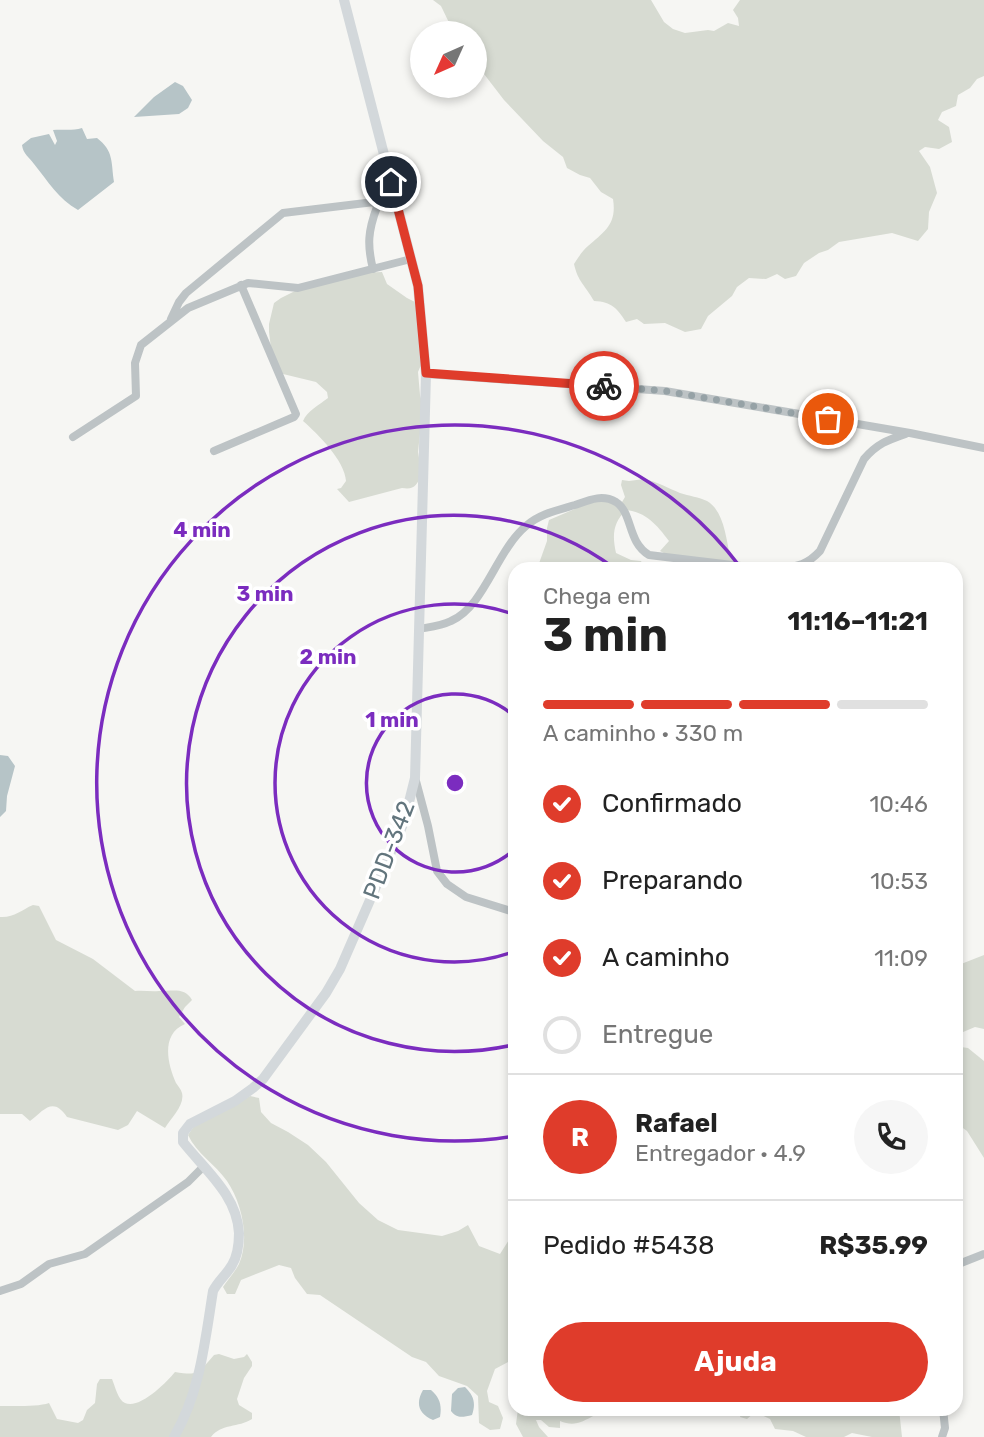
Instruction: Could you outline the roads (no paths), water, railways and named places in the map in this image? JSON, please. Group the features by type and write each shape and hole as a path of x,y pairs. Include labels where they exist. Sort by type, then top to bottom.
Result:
{"street":[{"name":"PDD-342","path":"174,1437 184,1419 200,1370 213,1291 233,1264 239,1247 238,1222 231,1201 183,1142 183,1133 190,1124 235,1101 263,1079 326,993 340,969 404,822 415,778 426,373 418,286 344,0"},
{"path":"170,322 186,293 272,221 294,211 374,202 377,207 369,230 369,253 373,269"},
{"path":"73,437 136,396 135,363 141,345 188,308 248,283 298,288 411,260"},
{"path":"214,451 296,414 241,285"},
{"path":"426,373 665,391 984,448"},
{"path":"806,562 820,551 864,459 874,447 910,433"},
{"path":"419,629 453,621 467,611 499,558 527,524 540,516 594,498 606,498 618,503 641,551 649,555 707,562"},
{"path":"415,778 437,871 447,884 466,897 508,910"},
{"path":"0,1291 21,1284 54,1262 85,1254 187,1182 204,1166"},
{"path":"963,1262 984,1254"},
{"path":"943,1437 944,1416"}]}
